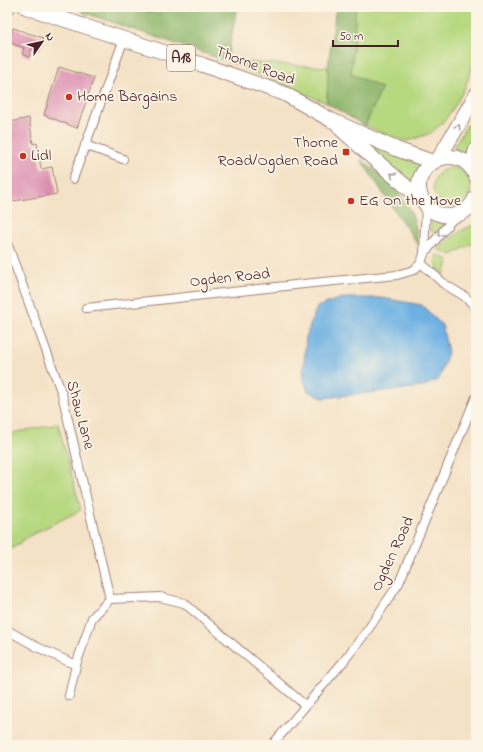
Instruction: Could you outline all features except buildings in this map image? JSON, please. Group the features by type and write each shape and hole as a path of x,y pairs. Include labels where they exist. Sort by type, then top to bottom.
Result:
{"highway":[{"name":"Thorne Road","path":"26,7 285,94 331,120 396,149 436,160 445,157 456,158 466,163 474,171"},
{"path":"424,202 419,190 420,179 425,169 436,160 476,95"},
{"name":"Thorne Road","path":"331,120 430,209 445,216 466,211"},
{"path":"474,171 476,150"},
{"path":"466,211 476,197"}],"street":[{"path":"73,179 124,39"},
{"path":"85,145 123,159"},
{"path":"424,202 424,254 421,263 444,284 464,296 476,307"},
{"path":"424,254 466,211"},
{"name":"Shaw Lane","path":"7,243 62,394 110,599"},
{"name":"Ogden Road","path":"86,308 307,283 397,275 414,270 421,263"},
{"name":"Ogden Road","path":"272,745 343,662 399,583 476,397"},
{"path":"69,696 76,665 92,618 110,599 160,597 184,603 306,705"},
{"path":"7,630 36,647 76,665"}],"green space":[{"path":"83,7 134,7 159,15 162,7 237,7 227,61 82,12"},
{"path":"134,7 162,7 159,15"},
{"path":"336,7 356,7 351,74 382,88 365,126 327,103 328,67"},
{"path":"356,7 476,7 476,42 472,69 456,104 445,120 431,133 408,141 394,138 365,126 382,88 351,74"},
{"path":"227,61 328,67 327,103"},
{"path":"467,125 476,129 476,135 470,154 453,148"},
{"path":"370,145 421,164 417,169 413,186 385,164"},
{"path":"361,160 383,177 401,195 413,217 418,245"},
{"path":"448,168 456,168 463,171 468,176 471,187 468,198 463,203 456,206 448,206 441,203 436,198 433,191 433,183 436,176 441,171"},
{"path":"432,220 445,224 440,232 435,233 430,230"},
{"path":"476,224 476,241 452,255 439,250 439,248 462,230"},
{"path":"437,255 449,260 444,275 437,266"},
{"path":"58,424 81,510 29,536 7,552 7,434"}],"water":[{"path":"341,298 382,298 422,305 442,325 448,352 439,379 422,387 323,398 308,391 303,377 306,337 317,307"}],"place":[{"name":"Home Bargains","path":"69,97"},
{"name":"Thorne Road/Ogden Road","path":"346,152"},
{"name":"Lidl","path":"23,156"},
{"name":"EG On the Move","path":"351,201"}]}
